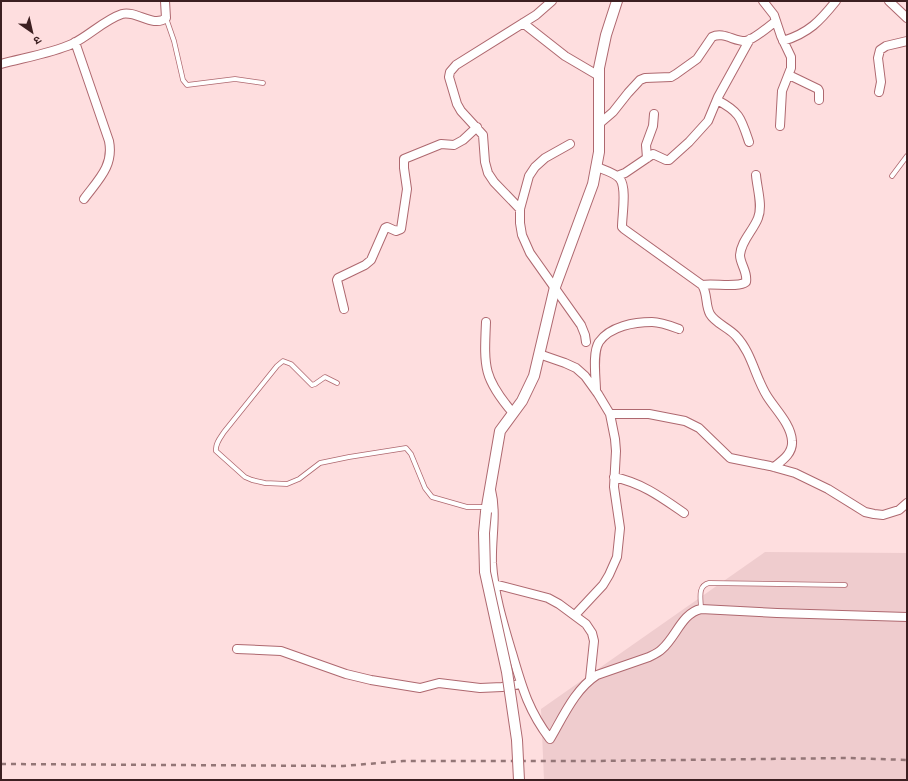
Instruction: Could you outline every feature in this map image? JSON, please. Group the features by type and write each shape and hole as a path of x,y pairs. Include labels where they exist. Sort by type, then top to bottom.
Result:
{"street":[{"path":"1,64 64,47 75,42 113,18 124,14 134,14 160,21 166,18 165,1"},
{"path":"520,209 494,182 488,173 485,162 483,135 459,109 449,81 450,72 464,59 523,23 552,1"},
{"path":"519,780 517,740 507,672 484,572 484,533 490,487 500,431 513,414 534,376 555,287 594,184 599,152 599,68 604,42 617,1"},
{"path":"764,1 769,7 776,21 783,41 791,57 791,68 782,91 780,126"},
{"path":"783,41 805,32 817,23 836,1"},
{"path":"889,1 907,18"},
{"path":"599,124 613,112 640,80 645,78 671,77 697,59 712,37 720,35 746,41 776,21"},
{"path":"523,23 565,56 599,76"},
{"path":"617,176 625,173 653,154 666,160 672,158 689,142 708,121 717,100 750,39"},
{"path":"879,92 881,82 878,58 880,50 886,46 907,41"},
{"path":"75,42 110,141 111,150 109,164 84,199"},
{"path":"789,75 818,89 819,100"},
{"path":"717,100 729,106 739,116 749,142"},
{"path":"647,158 646,145 654,126 654,114"},
{"path":"344,309 338,278 365,265 371,260 385,228 387,227 396,231 401,229 407,189 404,159 441,144 454,145 476,127"},
{"path":"570,144 545,158 535,167 529,176 520,209 520,223 526,246 581,325 586,342"},
{"path":"597,167 617,176 622,184 622,222 624,229 702,285 706,294 710,314 714,319 732,332 742,344 762,387 789,430 792,440 789,454 774,467"},
{"path":"702,285 740,285 746,282 747,275 740,255 745,239 759,216 756,175"},
{"path":"486,322 484,351 486,367 493,387 513,414"},
{"path":"596,391 595,355 599,342 604,337 617,328 626,325 653,322 679,329"},
{"path":"539,354 566,363 576,368 585,376 610,414 615,439 616,451 614,487 620,528 616,557 604,585 574,615"},
{"path":"610,414 649,414 686,421 699,428 730,458 774,467 802,476 828,489 865,512 883,515 895,512 907,503"},
{"path":"614,477 628,480 640,485 684,513"},
{"path":"490,487 494,507 492,550 494,584 503,624 530,710 550,739 577,695 590,679 597,675 656,654 668,643 690,614 701,609 764,613 907,617"},
{"path":"494,584 554,600 586,624 592,633 594,647 590,679"},
{"path":"237,648 281,651 346,674 371,680 420,688 439,683 480,688 521,684"}],"lane":[{"path":"166,18 174,41 183,80 187,85 235,79 263,83"},
{"path":"892,176 907,156"},
{"path":"337,383 325,377 312,385 291,364 283,361 277,366 224,432 215,447 218,455 245,477 252,480 265,483 287,484 299,479 320,464 349,457 406,448 411,454 424,488 432,497 467,508 487,510"},
{"path":"701,609 701,588 709,583 845,585"}],"shaded area":[{"path":"765,552 907,553 907,780 544,780 541,709"}],"railway":[{"path":"1,764 343,766 403,761 591,761 850,758 907,760"}]}
